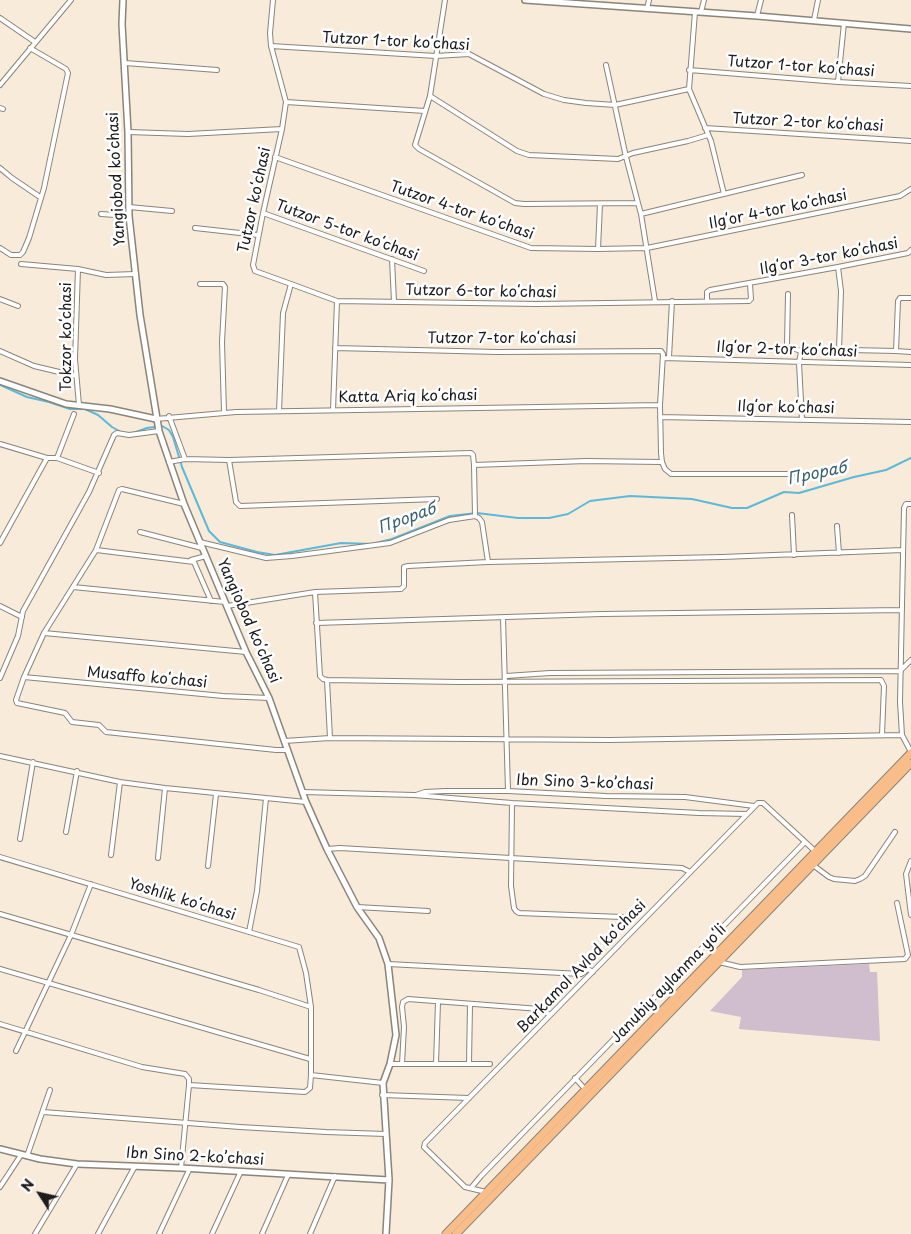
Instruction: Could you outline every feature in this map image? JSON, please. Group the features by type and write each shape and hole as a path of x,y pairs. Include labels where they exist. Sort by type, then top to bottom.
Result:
{"highway":[{"name":"Janubiy aylanma yoʻli","path":"446,1234 911,753"},
{"name":"Janubiy aylanma yoʻli","path":"456,1234 911,763"}],"street":[{"path":"0,85 71,0"},
{"name":"Yangiobod koʻchasi","path":"123,0 122,24 128,132 129,216 159,431 184,504 202,548 246,652 269,698 306,802 327,849 357,907 379,938 388,964 396,1035 390,1064 383,1083 382,1095 389,1180 386,1234"},
{"name":"Tutzor koʻchasi","path":"273,0 270,46 286,102 282,129 262,213 253,269 291,284"},
{"path":"445,0 430,96 415,143 417,148 515,202 524,204 638,203"},
{"path":"525,0 814,20 911,29"},
{"path":"647,8 649,0"},
{"path":"704,0 698,12 688,89 711,141 724,194"},
{"path":"757,16 761,0"},
{"path":"814,20 818,0"},
{"path":"0,18 35,42"},
{"path":"838,82 844,23"},
{"name":"Tutzor 1-tor koʻchasi","path":"270,46 436,56 469,54 531,88 553,97 586,103 614,105 688,89"},
{"path":"0,248 16,256 23,252 29,238 44,188 68,74 66,69 30,48"},
{"path":"125,63 217,70"},
{"path":"606,65 626,157 641,214 655,301"},
{"name":"Tutzor 1-tor koʻchasi","path":"689,70 911,86"},
{"path":"430,96 522,153 618,159 633,153 708,135"},
{"path":"286,102 425,111"},
{"name":"Tutzor 2-tor koʻchasi","path":"705,128 911,141"},
{"path":"128,132 188,134 282,129"},
{"name":"Tutzor 4-tor koʻchasi","path":"275,157 531,248 647,248"},
{"path":"0,168 40,197"},
{"path":"641,214 802,175"},
{"name":"Ilgʻor 4-tor koʻchasi","path":"647,248 900,196 911,189"},
{"path":"598,249 600,204"},
{"path":"129,207 172,211"},
{"name":"Tutzor 5-tor koʻchasi","path":"262,213 424,271"},
{"path":"101,214 129,216"},
{"path":"195,228 258,235"},
{"name":"Ilgʻor 3-tor koʻchasi","path":"707,301 707,292 710,290 838,267 908,253 911,250"},
{"path":"392,259 394,302"},
{"name":"Tokzor koʻchasi","path":"21,264 78,269 106,275 136,274"},
{"path":"838,267 841,291 839,350"},
{"name":"Tokzor koʻchasi","path":"78,269 76,376 79,405"},
{"path":"200,284 223,284 225,287 222,342 224,412"},
{"path":"279,411 283,313 291,284"},
{"name":"Tutzor 6-tor koʻchasi","path":"291,284 337,301 537,304 672,301"},
{"name":"Ilgʻor 3-tor koʻchasi","path":"672,301 751,300 750,284"},
{"path":"788,294 786,345 789,347 801,351 805,349 911,352"},
{"path":"896,352 898,301 900,298 911,298"},
{"path":"0,299 18,306"},
{"path":"333,410 337,301"},
{"path":"669,357 672,301"},
{"name":"Tutzor 7-tor koʻchasi","path":"335,348 497,352 658,350 663,354 663,358"},
{"path":"0,351 34,366 76,376"},
{"path":"801,351 799,363 802,420"},
{"path":"663,358 660,453 665,469 671,474 792,474"},
{"name":"Ilgʻor 2-tor koʻchasi","path":"663,358 911,365"},
{"path":"0,381 66,404 110,409 156,419"},
{"name":"Katta Ariq koʻchasi","path":"156,419 169,416 224,412 660,406"},
{"path":"57,458 74,414"},
{"path":"169,416 185,459"},
{"name":"Ilgʻor koʻchasi","path":"660,417 911,422"},
{"path":"0,678 18,636 27,603 99,473 112,440 117,433 129,435 159,431"},
{"path":"0,444 47,458 57,458 99,473"},
{"path":"169,462 185,459 229,460 468,453 473,455 475,514 482,522 488,562"},
{"path":"0,543 47,458"},
{"path":"229,460 236,502 240,506 438,499"},
{"path":"474,465 586,461 662,462"},
{"path":"184,504 122,488 119,490 96,550 44,633 24,677 16,700 17,703 65,713 72,722 99,725 106,732 288,750"},
{"path":"911,504 904,506 900,702 902,735 911,753"},
{"path":"200,542 266,558 292,556 390,543 449,520 475,514"},
{"path":"792,515 794,555"},
{"path":"836,526 839,553"},
{"path":"140,532 202,548"},
{"path":"96,550 191,560 206,556"},
{"path":"73,587 226,604 315,592 401,589 404,586 403,570 405,566 903,550"},
{"path":"191,560 196,565 211,601"},
{"path":"315,592 320,676 327,680 460,682 881,680 883,682 882,735"},
{"path":"0,606 22,617"},
{"path":"316,623 602,614 902,610"},
{"path":"503,618 508,739 508,791"},
{"path":"44,633 246,652"},
{"path":"506,676 550,673 901,670 911,660"},
{"path":"833,680 834,672"},
{"name":"Musaffo koʻchasi","path":"24,677 214,695 269,698"},
{"path":"327,680 330,738"},
{"path":"284,742 330,738 610,740 902,735"},
{"path":"0,756 77,771 98,778 120,782 216,794 306,802"},
{"path":"20,839 33,762"},
{"path":"66,832 77,771"},
{"path":"111,855 120,782"},
{"path":"158,858 165,788"},
{"name":"Ibn Sino 3-koʼchasi","path":"414,795 425,792 445,791 508,791 606,796 685,797 754,806"},
{"name":"Ibn Sino 3-koʼchasi","path":"302,792 414,795 512,803 747,814"},
{"path":"208,866 216,794"},
{"path":"249,932 257,891 266,798"},
{"name":"Ibn Sino 3-koʼchasi","path":"512,803 511,858 514,908 519,913 622,917"},
{"path":"754,806 758,803 763,803 816,852"},
{"name":"Barkamol Avlod koʻchasi","path":"487,1192 466,1187 424,1147 425,1143 754,806"},
{"path":"813,865 828,877 834,879 855,881 860,879 865,876 895,832"},
{"path":"471,1188 575,1078 805,842"},
{"path":"327,849 340,848 682,868 690,872"},
{"name":"Yoshlik koʻchasi","path":"0,858 300,948 311,1007 310,1059 312,1075"},
{"path":"911,861 906,874 911,915"},
{"path":"16,1051 49,984 91,884"},
{"path":"719,962 740,967 905,959 908,955 897,903"},
{"path":"357,907 428,911"},
{"path":"0,914 260,990 311,1007"},
{"path":"388,964 580,974 588,969 593,972"},
{"path":"0,969 310,1059"},
{"path":"402,1064 404,1027 402,1007 403,1002 408,999 540,1009 550,1015"},
{"path":"436,1064 438,1002"},
{"path":"469,1064 470,1005"},
{"path":"0,1024 142,1067 185,1074 189,1079 189,1085 181,1168"},
{"path":"390,1064 490,1064"},
{"path":"189,1085 305,1092 310,1088 312,1075 383,1083"},
{"path":"575,1078 586,1090"},
{"path":"28,1156 50,1090"},
{"path":"382,1095 469,1098"},
{"path":"42,1112 326,1132 386,1134"},
{"name":"Ibn Sino 2-koʼchasi","path":"0,1150 77,1164 190,1168 389,1180"},
{"path":"0,1187 21,1155"},
{"path":"35,1234 77,1164"},
{"path":"98,1234 135,1166"},
{"path":"159,1234 190,1168"},
{"path":"212,1234 241,1171"},
{"path":"262,1234 288,1175"},
{"path":"310,1234 334,1176"}],"shaded area":[{"path":"869,964 870,972 877,972 880,1041 739,1029 741,1017 710,1011 742,977 742,970"}],"waterway":[{"name":"Прораб","path":"0,385 27,397 70,409 85,409 98,415 121,432"},
{"name":"Прораб","path":"126,433 162,426 169,430 182,467 209,531 220,542 275,555 341,543 372,544 392,539 450,516 477,513 518,518 549,518 568,514 590,501 630,496 692,499 732,508 747,508 784,492 799,493 886,470 911,458"}]}
